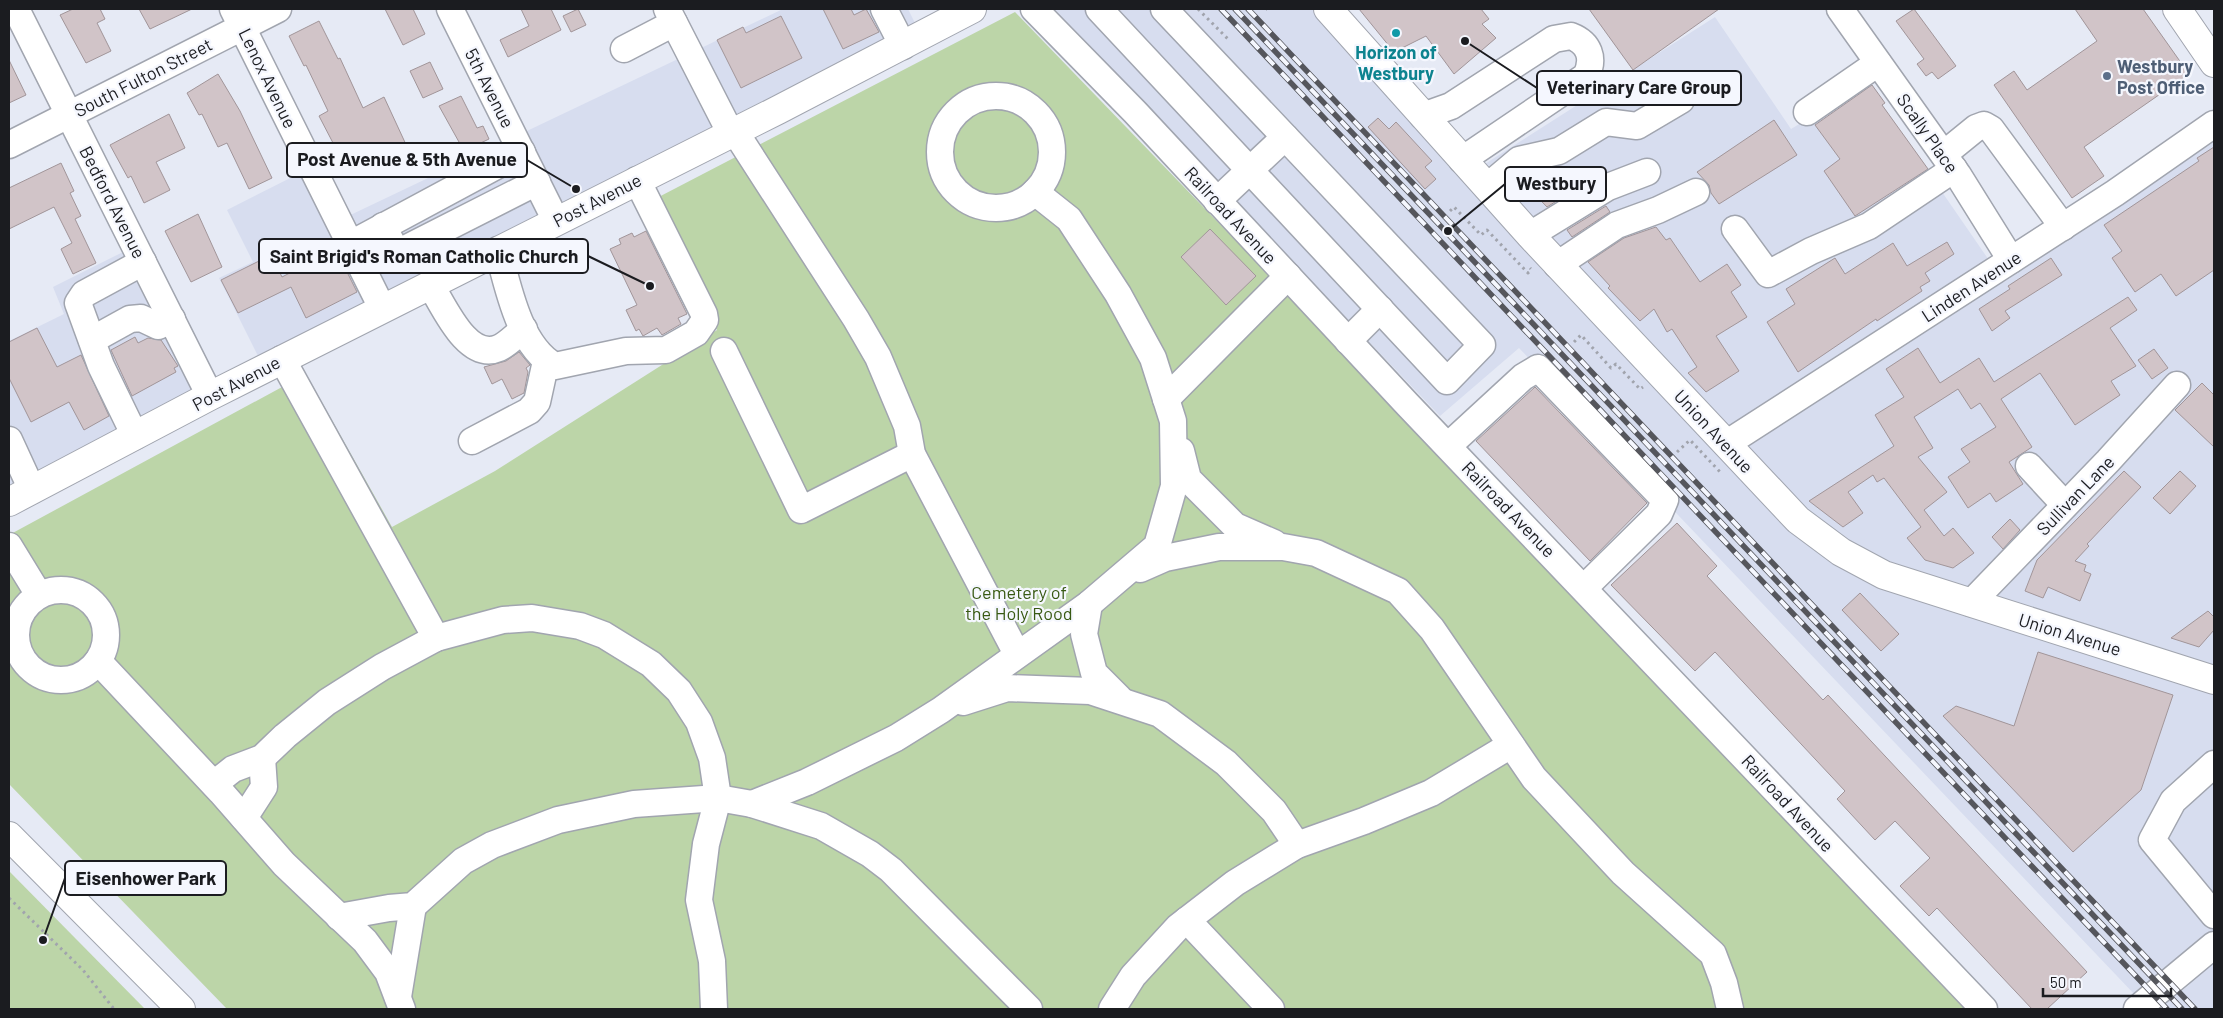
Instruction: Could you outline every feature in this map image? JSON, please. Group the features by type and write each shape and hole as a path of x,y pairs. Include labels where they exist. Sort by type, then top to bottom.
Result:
{"main road":[{"name":"Union Avenue","path":"1328,9 1486,187 1521,242 1557,265 1798,520 1840,552 1884,575 2214,680"},
{"path":"2177,9 2214,62"},
{"name":"Post Avenue","path":"20,496 382,308 903,46 957,12"},
{"path":"9,836 181,1009"}],"street":[{"name":"Bedford Avenue","path":"16,9 210,396"},
{"name":"South Fulton Street","path":"9,145 69,114 238,18 278,9"},
{"name":"5th Avenue","path":"450,9 556,220"},
{"path":"884,9 903,46"},
{"name":"Railroad Avenue","path":"1034,9 1984,1009"},
{"path":"1099,9 1447,381 1482,345 1164,9"},
{"name":"Scally Place","path":"1840,9 1949,162 2011,260"},
{"path":"624,49 671,16 695,88 732,131 878,358 907,426 912,454 1017,654"},
{"name":"Lenox Avenue","path":"238,18 382,308"},
{"path":"1422,116 1451,106 1554,39 1571,36 1586,45 1592,60 1586,76 1462,160"},
{"path":"1808,112 1878,63"},
{"path":"993,96 1002,96 1019,101 1034,111 1045,125 1051,142 1051,160 1046,178 1035,192 1020,203 1001,208 983,206 965,199 952,186 943,169 940,150 944,132 953,115 968,103 993,96"},
{"path":"1486,187 1519,160 1559,151 1606,122 1637,126 1681,100"},
{"name":"Linden Avenue","path":"1726,444 2063,227 2214,124"},
{"path":"1735,230 1768,274 1811,251 1869,226 1949,162 1976,128 1984,125 1991,129 2063,227"},
{"path":"1218,201 1285,137"},
{"path":"351,244 522,152"},
{"path":"1521,242 1608,187 1647,172"},
{"path":"498,250 511,298 524,329 546,361 555,366 626,351 666,350 696,333 705,320 699,303 637,180"},
{"path":"383,226 396,253 537,182"},
{"path":"1035,192 1069,219 1118,294 1153,358 1188,480 1235,526 1283,547"},
{"path":"1557,265 1617,225 1658,210 1696,192"},
{"path":"136,436 101,366 78,303 80,297 143,262"},
{"path":"752,804 807,782 896,738 941,710 1089,604 1157,546 1174,486 1169,410 1288,276"},
{"path":"430,284 456,327 474,347 484,351 498,348 524,329"},
{"path":"1348,341 1380,310"},
{"path":"92,340 130,319 141,318 158,326 172,320"},
{"path":"724,351 801,510 912,454"},
{"path":"282,359 436,638"},
{"path":"472,441 529,411 533,407 537,402 546,361"},
{"path":"1448,446 1523,377 1538,368 1665,500 1660,514 1584,588"},
{"name":"Sullivan Lane","path":"1971,603 2177,385"},
{"path":"9,440 20,496"},
{"path":"2029,466 2065,505"},
{"path":"9,546 40,595"},
{"path":"1116,579 1165,558 1219,547 1283,547 1316,553 1398,591 1432,629 1534,778 1623,873 1713,954 1734,1008"},
{"path":"57,590 74,592 95,605 102,615 106,639 98,661 90,670 69,679 47,677 28,665 18,644 17,627 23,611 40,595 57,590"},
{"path":"1089,604 1084,634 1094,673 1124,702"},
{"path":"214,784 233,768 262,758 285,736 327,702 382,667 436,638 503,620 532,618 580,626 604,636 651,664 679,691 699,722 706,740 716,774 718,798 706,844 698,900 712,961 728,1009"},
{"path":"98,661 214,784 284,864 365,941 382,962 400,1004"},
{"path":"941,710 1007,688 1090,691 1160,714 1226,763 1274,811 1297,845"},
{"path":"1112,1009 1133,976 1178,927 1235,883 1297,845 1364,821 1431,793 1511,745"},
{"path":"244,818 264,787 262,758"},
{"path":"2214,764 2173,800 2152,840 2214,914"},
{"path":"339,917 389,908 414,906 463,861 492,845 558,820 634,804 718,798 752,804 820,826 877,860 904,884 1028,1009"},
{"path":"400,1004 414,906"},
{"path":"1187,920 1270,1009"},
{"path":"2137,1009 2214,946"},
{"path":"712,961 714,1009"}],"path":[{"path":"1198,9 1229,40"},
{"path":"1450,211 1454,207 1481,236 1487,230 1528,273 1531,270 1521,242"},
{"path":"1574,342 1580,335 1611,368 1616,364 1640,389 1646,384"},
{"path":"1677,452 1690,440 1727,479"},
{"path":"9,898 83,970 114,1009"}],"shaded area":[{"path":"783,9 908,9 922,37 265,370 219,278 253,262 227,210 316,165 342,219"},
{"path":"1051,9 1313,9 1463,178 1715,17 1791,129 1867,83 2004,282 2214,142 2214,1009 2159,1009 2189,985 2173,967 2137,997 1519,348 1440,416"},
{"path":"135,246 211,401 9,506 9,341 64,314 53,287"}],"green space":[{"name":"Cemetery of the Holy Rood","path":"1015,12 1267,273 1965,1009 227,1009 9,784 9,535 306,374 392,527 495,471 717,330 651,201"},
{"path":"9,871 145,1009 9,1009"}],"building":[{"path":"73,9 100,9 105,19 97,23 111,51 86,63 60,15"},
{"path":"139,9 192,9 150,29"},
{"path":"385,9 413,9 425,34 403,45"},
{"path":"521,9 551,9 561,30 508,57 500,40 529,26"},
{"path":"578,9 586,25 571,32 563,16"},
{"path":"823,9 851,9 854,15 866,9 879,32 843,49"},
{"path":"1359,9 1481,9 1489,19 1482,24 1496,38 1454,74 1426,36 1394,52"},
{"path":"1589,9 1719,9 1633,70"},
{"path":"1914,9 1956,66 1938,79 1932,72 1926,76 1917,64 1924,59 1896,21"},
{"path":"2075,9 2143,9 2189,74 2084,147 2104,176 2072,198 1994,85 2014,71 2027,90 2097,41"},
{"path":"781,16 802,58 741,88 717,40 743,27 746,33"},
{"path":"319,21 338,59 340,58 363,108 384,97 415,164 395,174 382,148 345,166 319,116 328,111 306,65 304,66 289,36"},
{"path":"9,60 26,95 9,103"},
{"path":"430,62 443,89 423,98 410,71"},
{"path":"218,74 240,111 272,178 249,189 227,143 218,147 202,114 199,115 187,93"},
{"path":"1872,85 1885,103 1882,105 1928,169 1855,216 1824,171 1840,159 1815,125"},
{"path":"461,96 477,128 483,126 489,139 464,151 439,106"},
{"path":"169,114 185,148 156,162 170,190 144,203 131,176 128,178 110,145"},
{"path":"1378,118 1389,129 1396,122 1432,161 1425,167 1436,179 1425,189 1368,127"},
{"path":"1774,120 1797,155 1719,204 1711,193 1709,185 1697,172"},
{"path":"2214,147 2214,270 2176,296 2161,274 2135,292 2112,258 2122,251 2104,225 2199,161 2197,158"},
{"path":"61,163 74,191 70,193 81,216 75,219 96,263 73,274 61,249 72,243 54,207 9,229 9,188"},
{"path":"1548,169 1566,195 1547,207 1520,179 1526,174"},
{"path":"1606,206 1610,212 1572,237 1567,230"},
{"path":"198,214 222,267 191,282 165,231"},
{"path":"1656,227 1666,240 1670,238 1700,282 1727,264 1741,285 1731,292 1747,317 1716,336 1739,371 1706,392 1688,373 1697,367 1672,329 1667,332 1654,309 1640,321 1608,288 1610,286 1588,262 1624,238"},
{"path":"1210,229 1256,276 1226,305 1181,257"},
{"path":"646,231 687,314 678,318 681,324 662,335 657,328 643,336 639,329 636,331 626,310 637,305 610,249 621,244 619,239 632,233 634,237"},
{"path":"1947,242 1954,254 1925,273 1930,281 1920,287 1922,291 1877,321 1876,319 1798,372 1767,322 1795,304 1786,289 1835,258 1845,274 1893,243 1907,266"},
{"path":"334,246 357,292 306,318 291,287 238,313 221,280 271,255 282,277 319,258 318,255"},
{"path":"2051,258 2062,275 2005,311 2010,318 1992,331 1979,309 2010,289 2008,286"},
{"path":"2128,297 2137,310 2110,328 2136,366 2111,381 2120,395 2075,425 2040,373 2001,399 2032,447 2009,462 2023,484 1996,502 1990,493 1968,508 1948,477 1970,462 1961,449 1996,427 1980,403 1971,409 1958,389 1914,417 1933,448 1918,457 1947,492 1924,510 1944,536 1953,528 1974,553 1953,568 1925,560 1907,538 1921,527 1884,478 1877,482 1873,475 1848,492 1863,513 1843,527 1809,501 1894,446 1875,415 1904,397 1886,369 1918,348 1940,383 1979,358 1994,382"},
{"path":"37,328 57,367 81,355 109,416 84,430 69,402 31,422 9,378 9,342"},
{"path":"135,337 138,343 148,338 161,340 178,366 174,368 176,372 132,396 111,350"},
{"path":"2154,349 2168,368 2152,379 2138,360"},
{"path":"519,352 530,365 526,368 528,372 524,393 512,399 502,379 492,384 484,367 506,361"},
{"path":"2202,383 2214,395 2214,447 2175,410"},
{"path":"1535,387 1647,503 1590,561 1476,441"},
{"path":"2124,471 2141,487 2087,544 2089,546 2075,561 2086,565 2084,571 2091,574 2080,601 2048,587 2043,598 2025,591 2037,560"},
{"path":"2180,471 2196,486 2170,514 2153,498"},
{"path":"2010,519 2020,530 2003,549 1992,537"},
{"path":"1677,523 1717,566 1707,576 1823,700 1828,695 2087,972 2047,1009 2032,1009 1937,908 1929,916 1900,886 1930,858 1895,821 1875,840 1837,799 1845,791 1715,652 1695,671 1611,585"},
{"path":"1860,593 1899,634 1881,651 1842,610"},
{"path":"2208,611 2214,617 2214,630 2199,647 2171,638"},
{"path":"2038,652 2173,695 2141,790 2073,852 1943,716 1956,706 2014,726"}],"railway":[{"path":"1221,9 2167,1009"},
{"path":"1235,9 2182,1009"},
{"path":"1248,9 2195,1009"}],"place":[{"name":"Horizon of Westbury","path":"1396,33"},
{"name":"Veterinary Care Group","path":"1465,41"},
{"name":"Westbury Post Office","path":"2107,76"},
{"name":"Post Avenue & 5th Avenue","path":"576,189"},
{"name":"Westbury","path":"1448,231"},
{"name":"Saint Brigid's Roman Catholic Church","path":"650,286"},
{"name":"Eisenhower Park","path":"43,940"}]}
